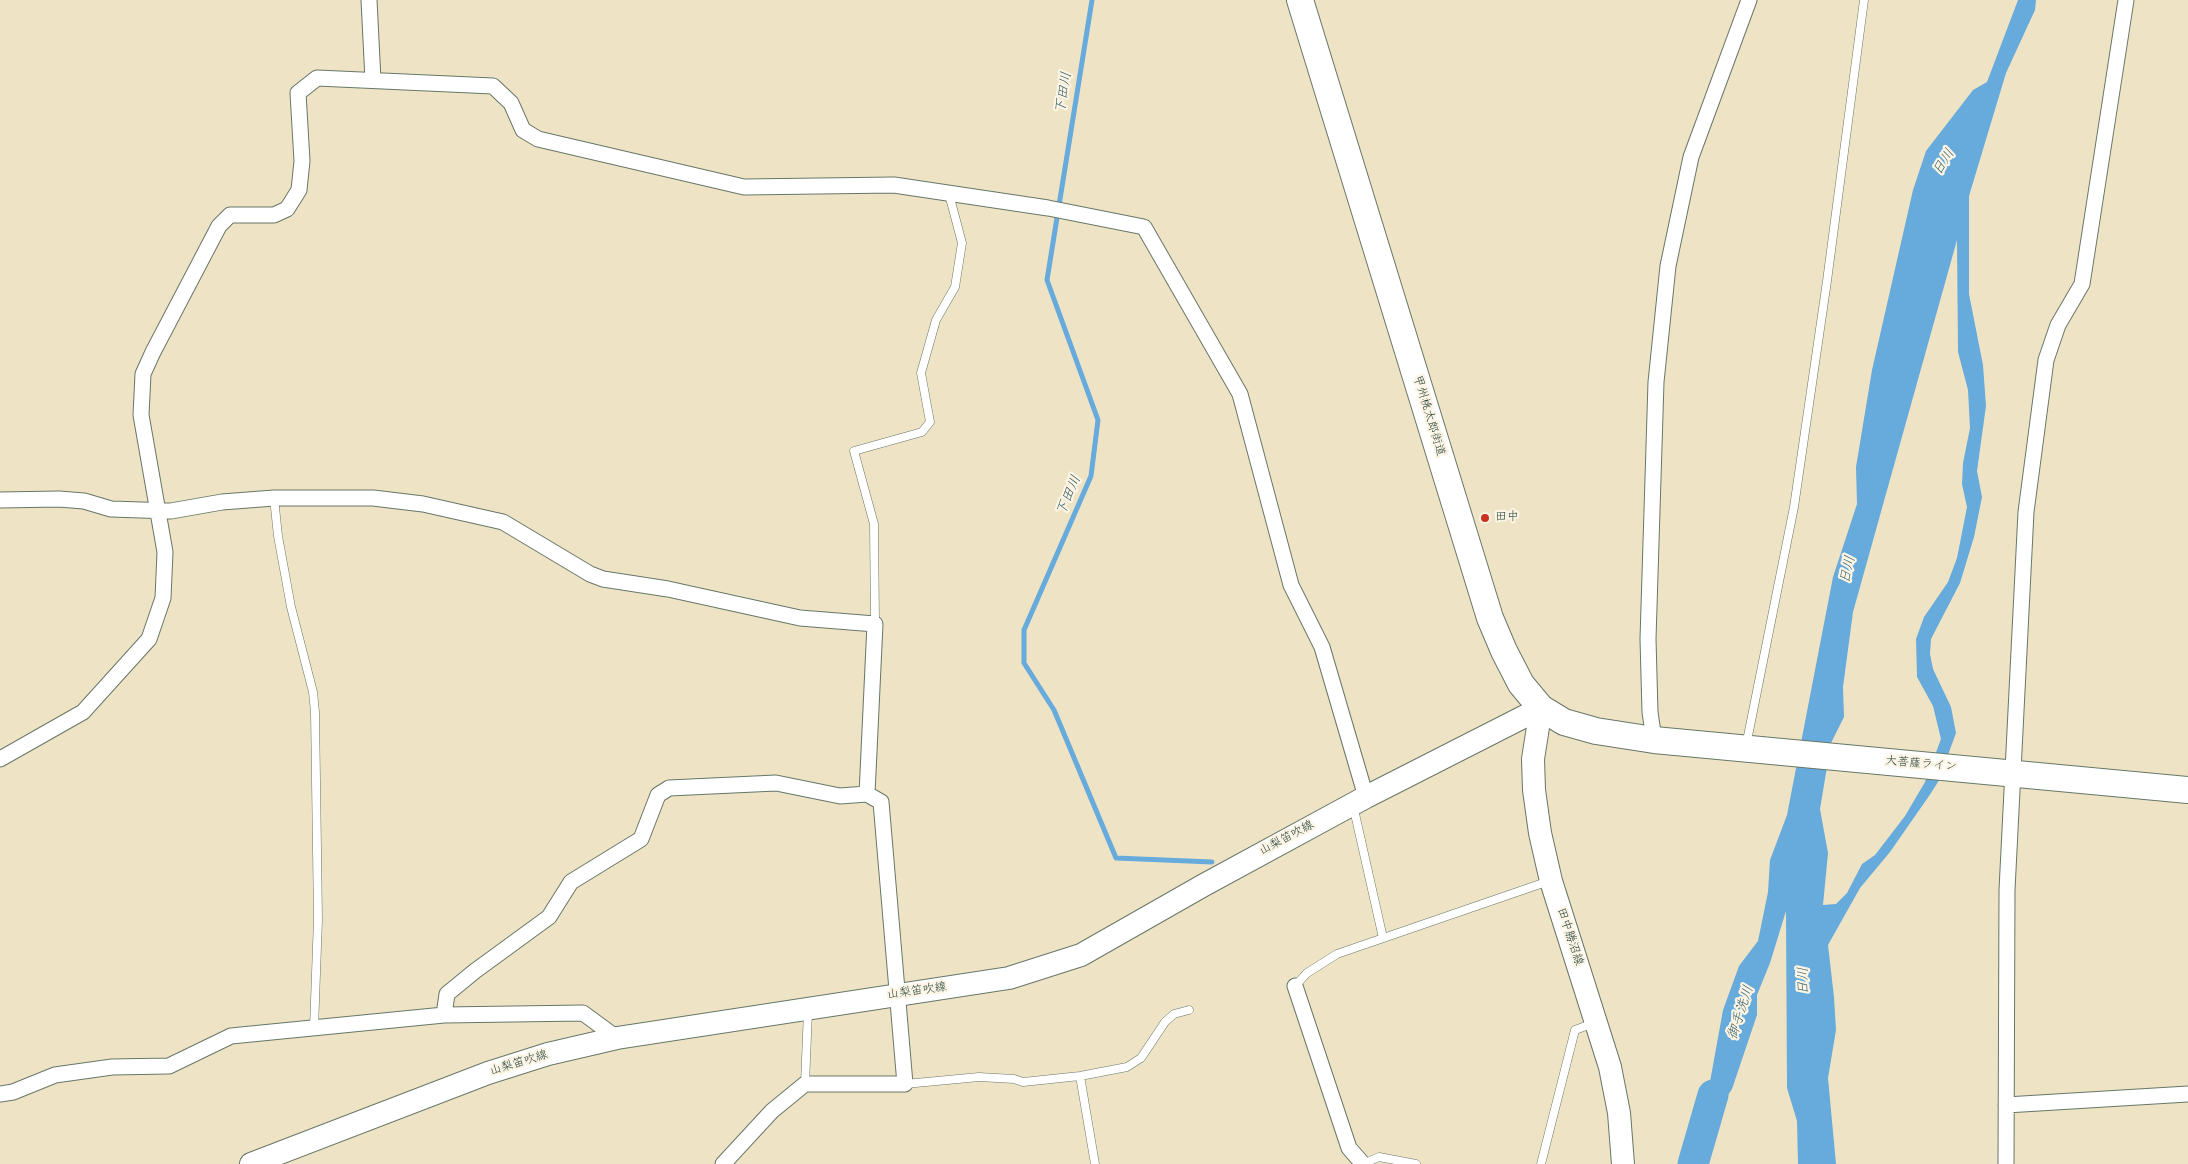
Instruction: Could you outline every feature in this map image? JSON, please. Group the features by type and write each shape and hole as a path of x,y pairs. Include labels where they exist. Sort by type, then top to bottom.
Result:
{"highway":[{"name":"甲州桃太郎街道","path":"1300,0 1490,618 1504,651 1521,684 1541,708 1564,722 1596,731 1654,740"},
{"name":"大菩薩ライン","path":"1654,740 2188,790"}],"main road":[{"name":"山梨笛吹線","path":"251,1164 488,1073 548,1054 617,1038 1008,978 1081,955 1204,884 1359,801 1541,708"},
{"name":"田中勝沼線","path":"1541,708 1533,759 1534,790 1540,833 1551,881 1610,1067 1619,1112 1623,1164"}],"street":[{"path":"369,0 373,80"},
{"path":"1654,740 1650,712 1648,629 1656,382 1668,266 1691,157 1749,0"},
{"path":"2006,1164 2006,773 2016,729 2026,512 2046,360 2058,325 2082,284 2126,0"},
{"path":"0,759 83,712 149,639 163,598 165,552 156,511 141,415 143,374 219,226 230,215 274,215 287,209 299,190 302,161 298,93 317,78 493,86 511,103 523,130 538,139 744,187 894,185 1048,208 1144,227 1240,394 1291,585 1322,647 1359,801"},
{"path":"0,500 59,498 84,501 111,509 156,511 172,511 222,502 274,498 373,498 423,504 503,522 590,574 602,579 668,589 800,618 875,624 866,794"},
{"path":"444,1015 447,994 549,917 571,882 641,839 658,795 669,788 776,783 840,796 866,794 880,802 904,1084 805,1084 772,1111 723,1164"},
{"path":"1295,986 1349,1148 1363,1164"},
{"path":"0,1094 13,1092 54,1075 112,1067 169,1066 231,1036 444,1015 582,1013 617,1038"},
{"path":"2006,1105 2188,1094"}],"lane":[{"path":"1745,749 1794,507 1827,281 1864,0"},
{"path":"875,624 874,524 854,452 922,432 930,422 921,373 936,320 955,288 962,242 949,194"},
{"path":"274,498 278,536 291,607 313,692 315,712 318,919 314,1028"},
{"path":"1359,801 1383,938"},
{"path":"1295,986 1308,973 1337,954 1551,881"},
{"path":"805,1084 808,1008"},
{"path":"904,1084 979,1077 1014,1079 1023,1082 1080,1076 1127,1067 1141,1058 1165,1022 1174,1014 1190,1010"},
{"path":"1541,1164 1575,1030 1596,1022"},
{"path":"1080,1076 1095,1164"},
{"path":"1363,1164 1378,1157 1416,1164"}],"water":[{"name":"日川","path":"2018,0 2036,0 2035,10 2006,73 1969,196 1969,294 1983,365 1986,406 1977,471 1982,497 1974,537 1960,583 1931,639 1930,654 1933,669 1951,707 1956,733 1938,782 1890,852 1860,888 1828,945 1836,1030 1828,1078 1836,1164 1798,1164 1797,1121 1787,1088 1786,911 1770,963 1757,995 1757,1015 1732,1089 1700,1137 1723,1010 1739,966 1758,941 1768,892 1770,860 1787,815 1833,577 1857,504 1856,467 1872,370 1913,190 1926,151 1973,90 1987,82","holes":["1957,240 1958,352 1968,390 1970,428 1963,463 1962,484 1967,507 1957,558 1948,582 1924,617 1916,639 1917,677 1933,706 1941,739 1925,782 1905,816 1875,855 1862,864 1847,893 1836,904 1823,905 1828,853 1820,809 1831,743 1844,717 1843,687 1853,612"]}],"waterway":[{"name":"下田川","path":"1092,0 1047,280 1098,420 1091,476 1024,630 1024,663 1054,710 1116,858 1212,862"},
{"name":"御手洗川","path":"1693,1164 1713,1095"}],"place":[{"name":"田中","path":"1485,518"}]}
